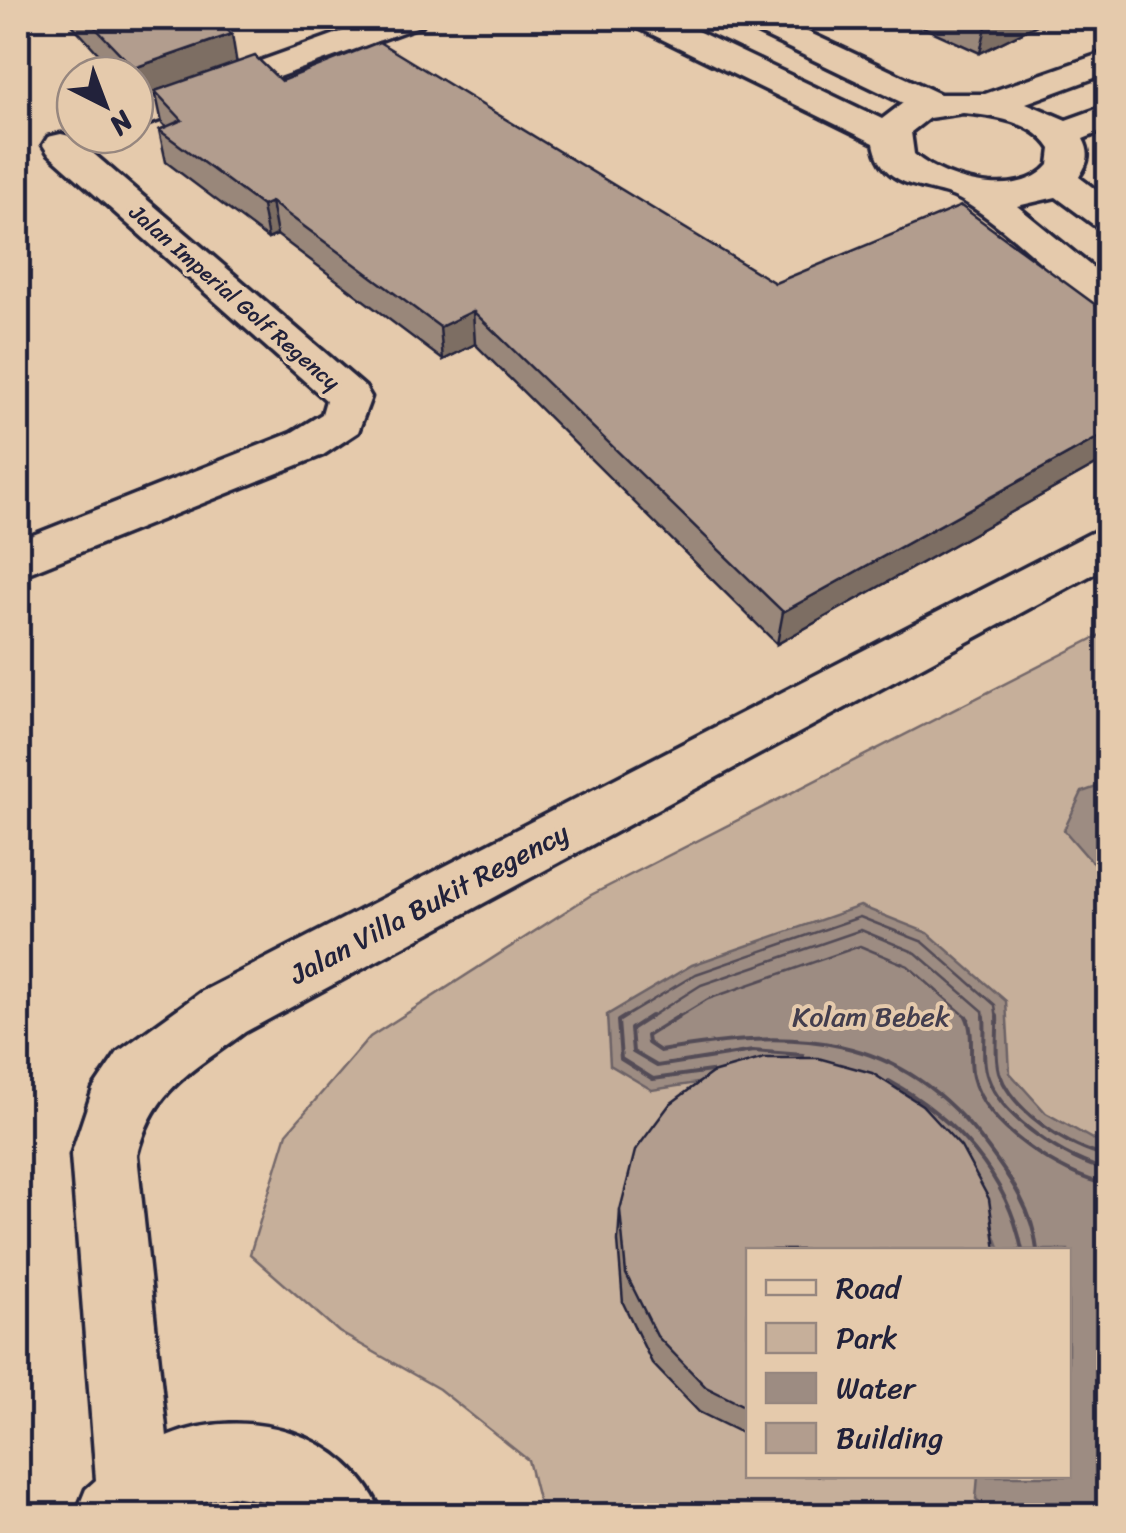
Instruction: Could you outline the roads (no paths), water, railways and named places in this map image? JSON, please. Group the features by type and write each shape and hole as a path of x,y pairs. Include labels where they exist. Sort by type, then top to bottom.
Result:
{"street":[{"path":"155,111 410,18"},
{"path":"645,18 891,136"},
{"path":"754,18 935,104"},
{"path":"991,104 1108,61"},
{"path":"935,104 991,104 1042,121 1060,135 1070,150 1068,165 1057,179 1037,189 980,195 951,190 904,167 893,152 891,136 897,123 935,104"},
{"path":"1060,135 1108,116"},
{"name":"Jalan Imperial Golf Regency","path":"18,560 307,444 342,422 349,396 72,155"},
{"path":"1057,179 1108,217"},
{"path":"980,195 1108,300"},
{"name":"Jalan Villa Bukit Regency","path":"124,1505 104,1155 116,1110 141,1073 223,1012 1108,545"},
{"path":"124,1505 180,1466 228,1457 274,1462 316,1484 346,1516"}],"water":[{"path":"1108,783 1108,873 1097,868 1064,830 1082,792"},
{"path":"860,906 928,933 1006,1001 1010,1073 1046,1113 1108,1148 1108,1515 995,1515 976,1499 978,1478 1071,1478 1071,1248 999,1248 987,1213 755,1074 652,1090 610,1065 607,1015 692,965"}],"park label":[{"name":"Kolam Bebek","path":"871,1016"}]}
